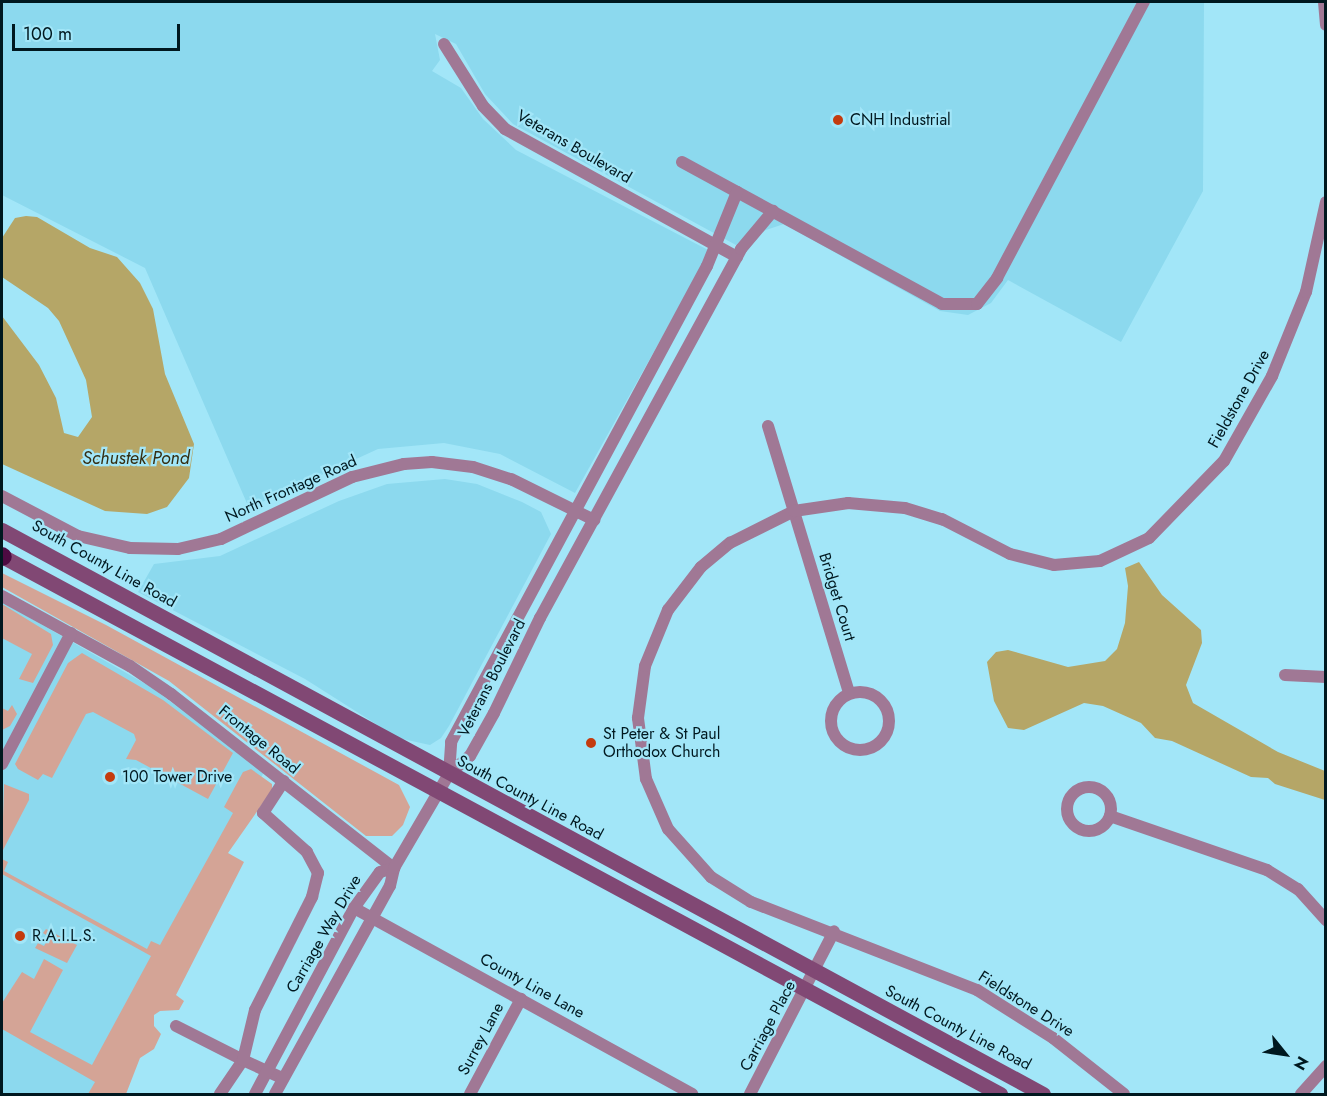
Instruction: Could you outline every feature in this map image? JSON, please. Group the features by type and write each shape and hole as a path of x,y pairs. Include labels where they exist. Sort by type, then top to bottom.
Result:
{"main road":[{"name":"South County Line Road","path":"2,530 1043,1095"},
{"path":"2,556 1000,1095"}],"street":[{"path":"682,162 942,304 977,304 997,278 1144,2"},
{"path":"1324,2 1326,25"},
{"name":"Veterans Boulevard","path":"444,45 483,106 505,129 736,257"},
{"name":"Veterans Boulevard","path":"449,774 451,742 717,246 737,192"},
{"name":"Fieldstone Drive","path":"1124,1095 1053,1038 1004,1005 942,974 751,902 725,888 694,862 658,811 646,779 639,735 645,666 661,623 676,598 701,567 730,543 794,511 848,503 905,508 942,519 1010,554 1054,565 1100,561 1137,545 1200,490 1243,431 1291,333 1316,252 1326,202"},
{"name":"Veterans Boulevard","path":"449,774 470,756 736,257 757,227 773,212"},
{"path":"768,426 794,511"},
{"name":"North Frontage Road","path":"2,496 78,536 156,550 221,539 352,477 421,462 491,472 594,520"},
{"name":"Bridget Court","path":"794,511 849,693"},
{"name":"Frontage Road","path":"2,596 71,633 180,700 394,868"},
{"path":"2,764 71,633"},
{"path":"1285,675 1326,676"},
{"path":"849,693 880,699 889,713 880,743 864,752 848,748 833,734 830,712 838,699 849,693"},
{"path":"394,868 449,774"},
{"path":"220,1095 243,1060 255,1010 312,897 318,873 307,852 263,813 284,781"},
{"path":"1110,816 1267,870 1298,889 1326,920"},
{"name":"Carriage Way Drive","path":"255,1095 354,908 380,872 394,868 390,886 282,1078 275,1095"},
{"name":"County Line Lane","path":"354,908 692,1095"},
{"path":"814,972 834,932"},
{"name":"Carriage Place","path":"750,1095 814,972"},
{"name":"Surrey Lane","path":"470,1095 521,999"},
{"path":"176,1026 282,1078"},
{"path":"1301,1095 1326,1066"}],"shaded area":[{"path":"2,2 1204,2 1203,191 1121,342 1008,280 991,303 968,315 940,311 784,224 763,231 747,251 513,124 485,94 456,44 435,34 440,60 432,71 461,88 483,119 516,150 710,251 575,493 500,454 444,443 378,449 249,508 145,268 2,195"},
{"path":"445,479 477,484 522,502 541,512 551,534 449,726 441,738 430,745 398,738 305,679 138,592 154,564 220,556 339,501 387,484"},
{"path":"2,573 106,625 399,785 410,807 403,825 392,836 366,836 169,681 2,587"},
{"path":"2,602 151,687 264,772 91,1094 2,1094"},
{"path":"2,604 51,634 53,645 33,683 19,679 32,654 2,638"},
{"path":"82,653 163,700 233,753 208,799 136,760 126,759 136,740 134,734 93,712 86,714 52,778 43,774 38,780 18,769 15,764 68,663"},
{"path":"12,705 17,714 10,726 2,730 2,708 8,711"},
{"path":"251,769 272,784 272,790 228,853 244,862 176,995 184,1001 179,1010 160,1011 154,1015 154,1026 161,1034 154,1049 140,1058 126,1094 88,1094 95,1082 2,1029 2,1003 22,972 34,979 44,959 63,970 30,1032 92,1065 151,956 2,874 2,859 8,862 4,871 147,949 151,941 160,945 233,813 224,807 243,772"},
{"path":"4,784 29,794 29,800 2,852"},
{"path":"46,929 77,945 67,963 35,948 38,943 44,946 49,937 43,933"}],"water":[{"name":"Schustek Pond","path":"37,217 90,248 117,257 140,283 153,309 165,374 194,444 189,478 167,507 147,514 105,511 2,464 2,316 39,365 56,398 64,433 78,437 92,417 86,380 59,321 48,308 2,277 2,238 15,218"},
{"path":"1139,562 1162,595 1201,630 1202,643 1186,685 1193,703 1278,752 1325,771 1325,800 1275,784 1268,778 1251,777 1172,741 1155,738 1141,723 1103,706 1084,703 1024,730 1008,728 994,701 987,662 996,652 1008,650 1068,667 1105,661 1117,649 1125,623 1128,586 1125,568"}],"place":[{"name":"CNH Industrial","path":"838,120"},
{"name":"St Peter & St Paul Orthodox Church","path":"591,743"},
{"name":"100 Tower Drive","path":"110,777"},
{"name":"R.A.I.L.S.","path":"20,936"}]}
